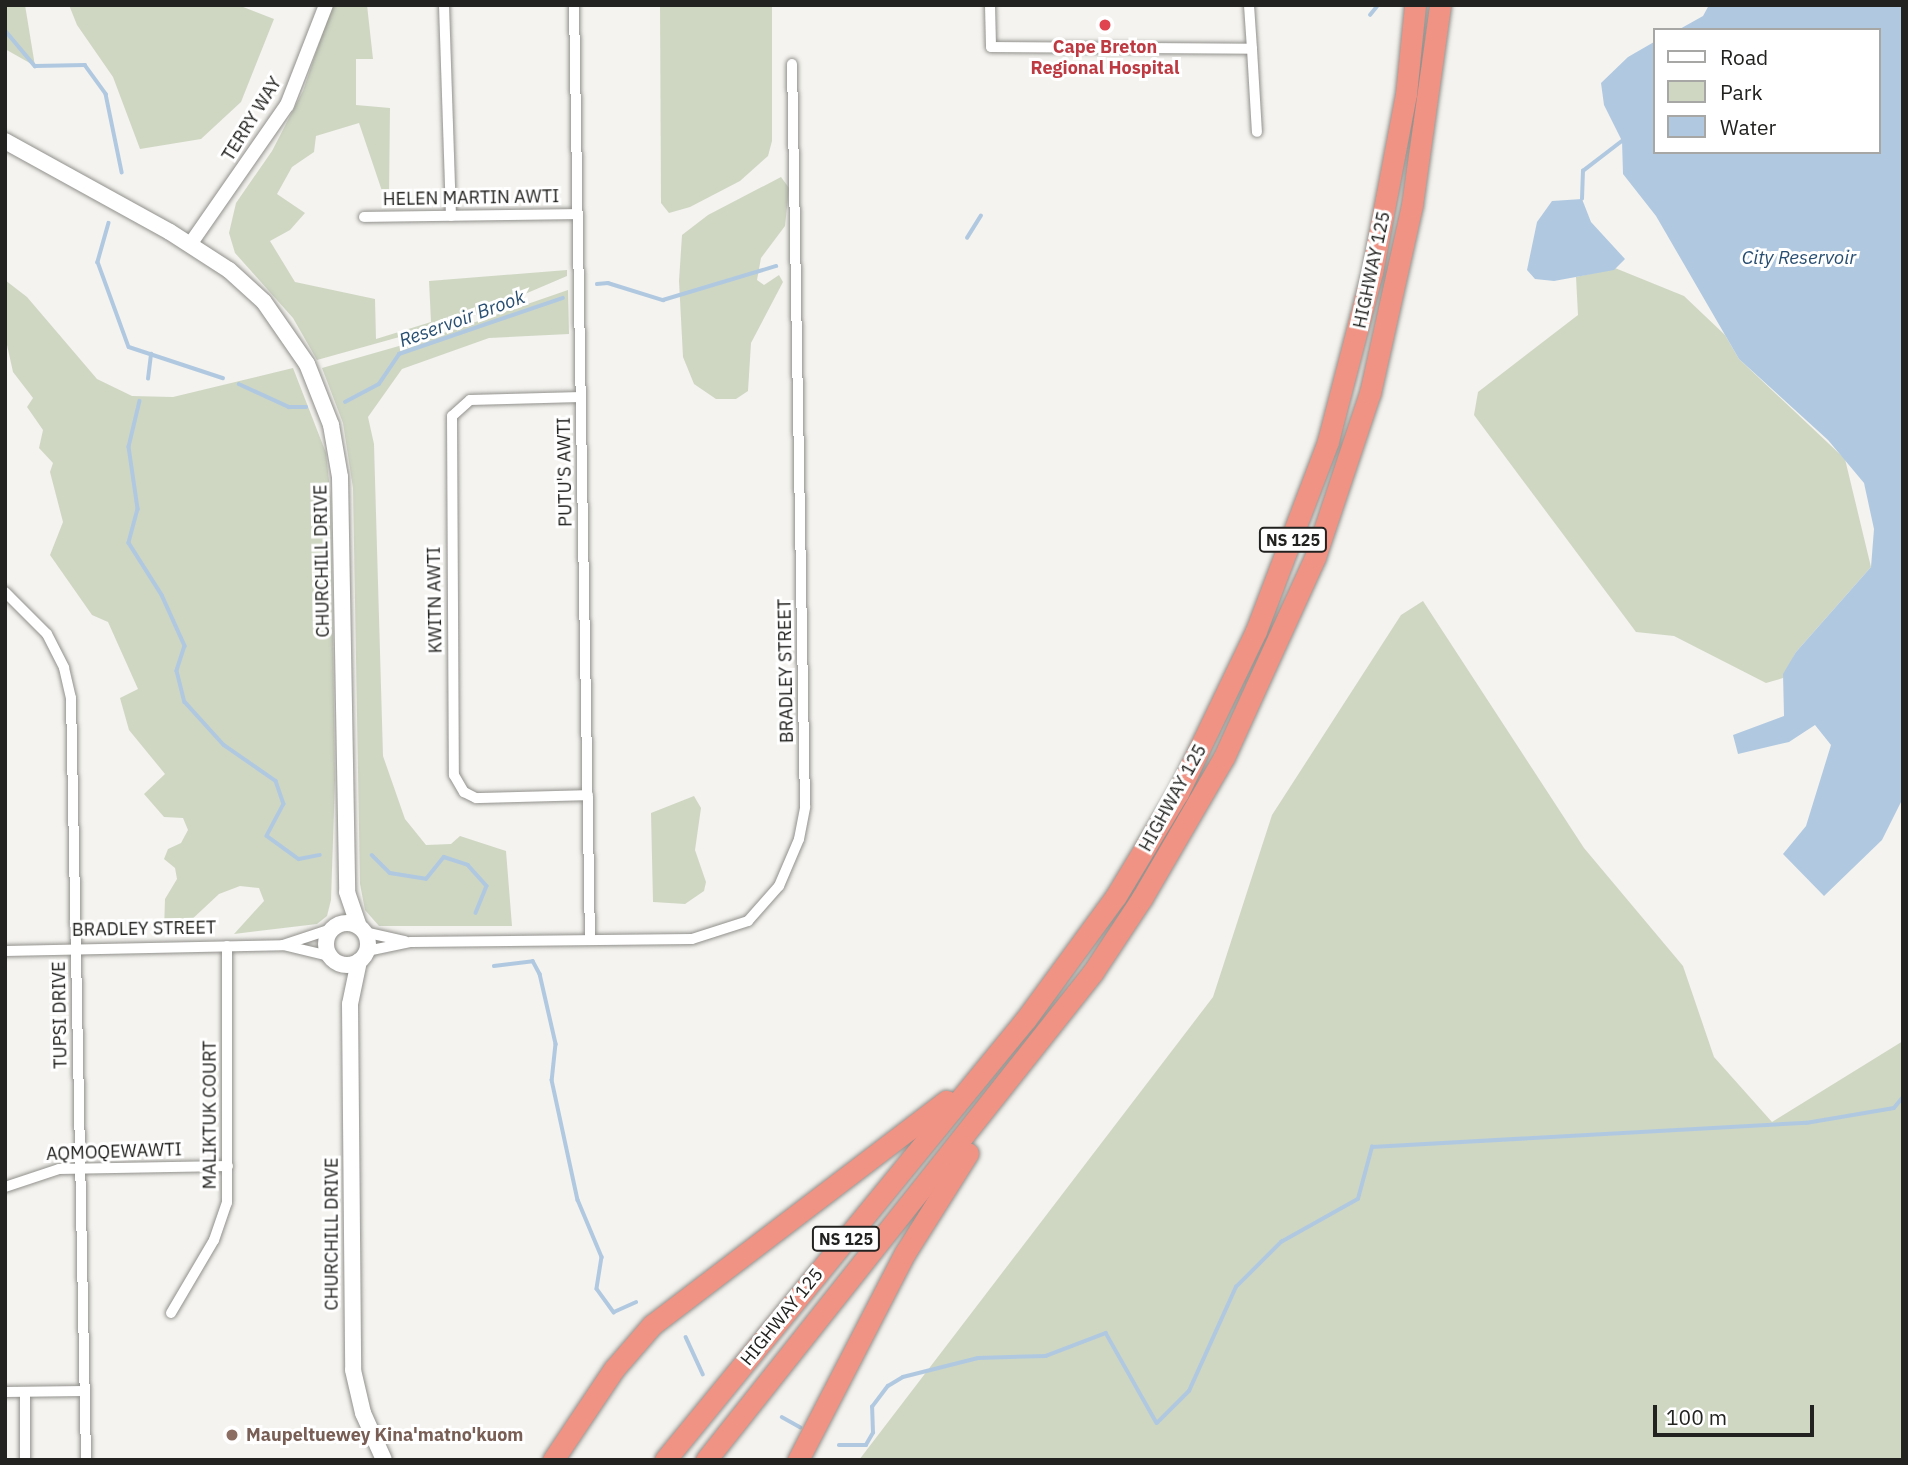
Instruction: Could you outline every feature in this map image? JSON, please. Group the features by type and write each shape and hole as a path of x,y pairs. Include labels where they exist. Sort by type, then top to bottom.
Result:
{"highway":[{"name":"HIGHWAY 125","path":"665,1460 1026,1019 1116,896 1175,800 1234,680 1289,551 1328,441 1363,317 1397,148 1415,5"},
{"name":"HIGHWAY 125","path":"706,1460 1040,1041 1142,898 1192,815 1257,690 1315,557 1370,393 1399,274 1427,116 1440,5"},
{"path":"553,1460 614,1369 652,1325 732,1260 907,1135 1026,1019"},
{"path":"798,1460 905,1253 1040,1041"}],"main road":[{"name":"CHURCHILL DRIVE","path":"5,141 191,243 237,276 270,310 307,364 331,425 343,528 347,892 362,929"},
{"name":"CHURCHILL DRIVE","path":"332,928 347,892"},
{"path":"346,922 362,929 363,956 334,960 325,942 332,928 346,922"},
{"name":"CHURCHILL DRIVE","path":"363,956 350,1004 353,1370 363,1413 384,1459"},
{"name":"CHURCHILL DRIVE","path":"334,960 350,1004"}],"street":[{"name":"TERRY WAY","path":"191,243 287,105 326,5"},
{"path":"444,5 451,216"},
{"name":"PUTU'S AWTI","path":"574,5 590,939"},
{"path":"990,5 991,47 1252,49"},
{"path":"1249,5 1257,132"},
{"name":"BRADLEY STREET","path":"363,956 411,942 692,939 748,921 779,886 799,839 806,807 792,64"},
{"name":"HELEN MARTIN AWTI","path":"364,217 578,214"},
{"name":"KWITN AWTI","path":"581,397 470,400 452,416 454,775 460,787 476,798 587,794"},
{"name":"TUPSI DRIVE","path":"5,592 47,634 68,683 86,1460"},
{"name":"BRADLEY STREET","path":"283,945 332,928"},
{"name":"BRADLEY STREET","path":"362,929 411,942"},
{"name":"BRADLEY STREET","path":"5,951 76,947 283,945 334,960"},
{"name":"MALIKTUK COURT","path":"171,1313 219,1229 227,1203 227,946"},
{"name":"AQMOQEWAWTI","path":"5,1187 46,1171 228,1166"},
{"path":"5,1392 85,1391"},
{"path":"24,1392 25,1460"}],"green space":[{"path":"5,5 25,5 35,66 5,49"},
{"path":"69,5 238,5 274,19 241,102 201,139 140,149 113,77 77,25"},
{"path":"332,5 367,5 373,59 356,59 356,105 390,108 389,196 382,191 359,123 316,136 314,152 292,167 277,194 305,213 290,230 270,241 295,282 375,299 376,339 431,322 429,281 567,270 567,276 471,317 317,360 293,318 235,253 229,233 236,203 272,151 303,91"},
{"path":"660,5 772,5 772,141 768,156 740,181 690,207 669,213 661,203"},
{"path":"781,177 789,188 785,226 761,258 757,280 764,285 779,275 783,282 751,343 748,391 736,399 716,399 694,384 683,357 679,281 682,235 708,215"},
{"path":"1615,268 1684,296 1725,335 1739,359 1845,459 1871,567 1796,652 1783,678 1766,683 1674,636 1636,632 1474,415 1478,392 1578,315 1576,277"},
{"path":"5,280 27,297 97,379 132,396 173,397 293,368 326,453 331,499 335,780 331,900 327,916 317,924 234,934 264,901 259,888 240,886 219,894 188,923 164,931 165,899 177,879 175,868 164,859 168,849 181,843 188,830 183,818 164,817 144,794 165,774 129,730 120,698 138,689 108,622 92,615 50,555 63,522 50,472 53,463 39,448 43,430 27,407 33,398 13,372 5,336"},
{"path":"568,290 569,334 489,338 402,369 368,417 374,444 383,756 405,819 426,845 451,844 460,836 506,851 512,926 379,926 365,910 360,884 353,488 343,423 322,368 441,334"},
{"path":"1423,601 1584,848 1683,966 1714,1057 1772,1122 1903,1041 1903,1460 859,1460 1213,997 1272,815 1401,615"},
{"path":"694,796 701,808 695,850 706,882 704,891 685,904 653,902 651,813"}],"water":[{"name":"City Reservoir","path":"1709,5 1903,5 1903,798 1882,840 1824,896 1783,854 1806,826 1831,745 1815,725 1789,742 1738,754 1733,735 1784,716 1783,674 1796,652 1871,567 1874,529 1864,483 1828,440 1739,359 1656,216 1623,174 1622,141 1604,105 1601,83 1628,57 1652,43 1652,154 1880,154 1880,28 1682,28 1703,16"},
{"path":"1582,199 1591,222 1625,259 1614,270 1554,281 1535,279 1527,270 1537,222 1552,201"}],"waterway":[{"name":"Reservoir Brook","path":"1370,15 1378,5"},
{"name":"Reservoir Brook","path":"5,30 35,66 85,65 106,94 122,172"},
{"path":"1582,199 1583,171 1622,141"},
{"name":"Reservoir Brook","path":"967,238 981,216"},
{"name":"Reservoir Brook","path":"109,223 98,262 129,347 223,378"},
{"name":"Reservoir Brook","path":"597,284 608,283 663,300 776,266"},
{"name":"Reservoir Brook","path":"345,402 379,384 399,354 563,298"},
{"path":"148,379 151,354"},
{"name":"Reservoir Brook","path":"239,384 289,407 306,407"},
{"path":"140,401 129,447 138,509 129,543 162,595 185,646 177,671 185,702 224,745 276,781 284,804 267,836 299,859 320,855"},
{"path":"372,855 390,873 426,879 444,857 468,865 487,886 476,913"},
{"path":"494,966 533,961 540,974 556,1044 552,1080 578,1200 602,1257 597,1289 614,1312 636,1302"},
{"path":"839,1445 866,1445 873,1433 872,1407 888,1386 903,1377 978,1358 1046,1356 1106,1333 1157,1423 1189,1391 1236,1287 1281,1242 1358,1199 1372,1147 1806,1123 1894,1108 1903,1097"},
{"path":"686,1337 703,1374"},
{"path":"782,1417 800,1427"}],"place":[{"name":"Cape Breton Regional Hospital","path":"1105,25"},
{"name":"Maupeltuewey Kina'matno'kuom","path":"232,1435"}]}
